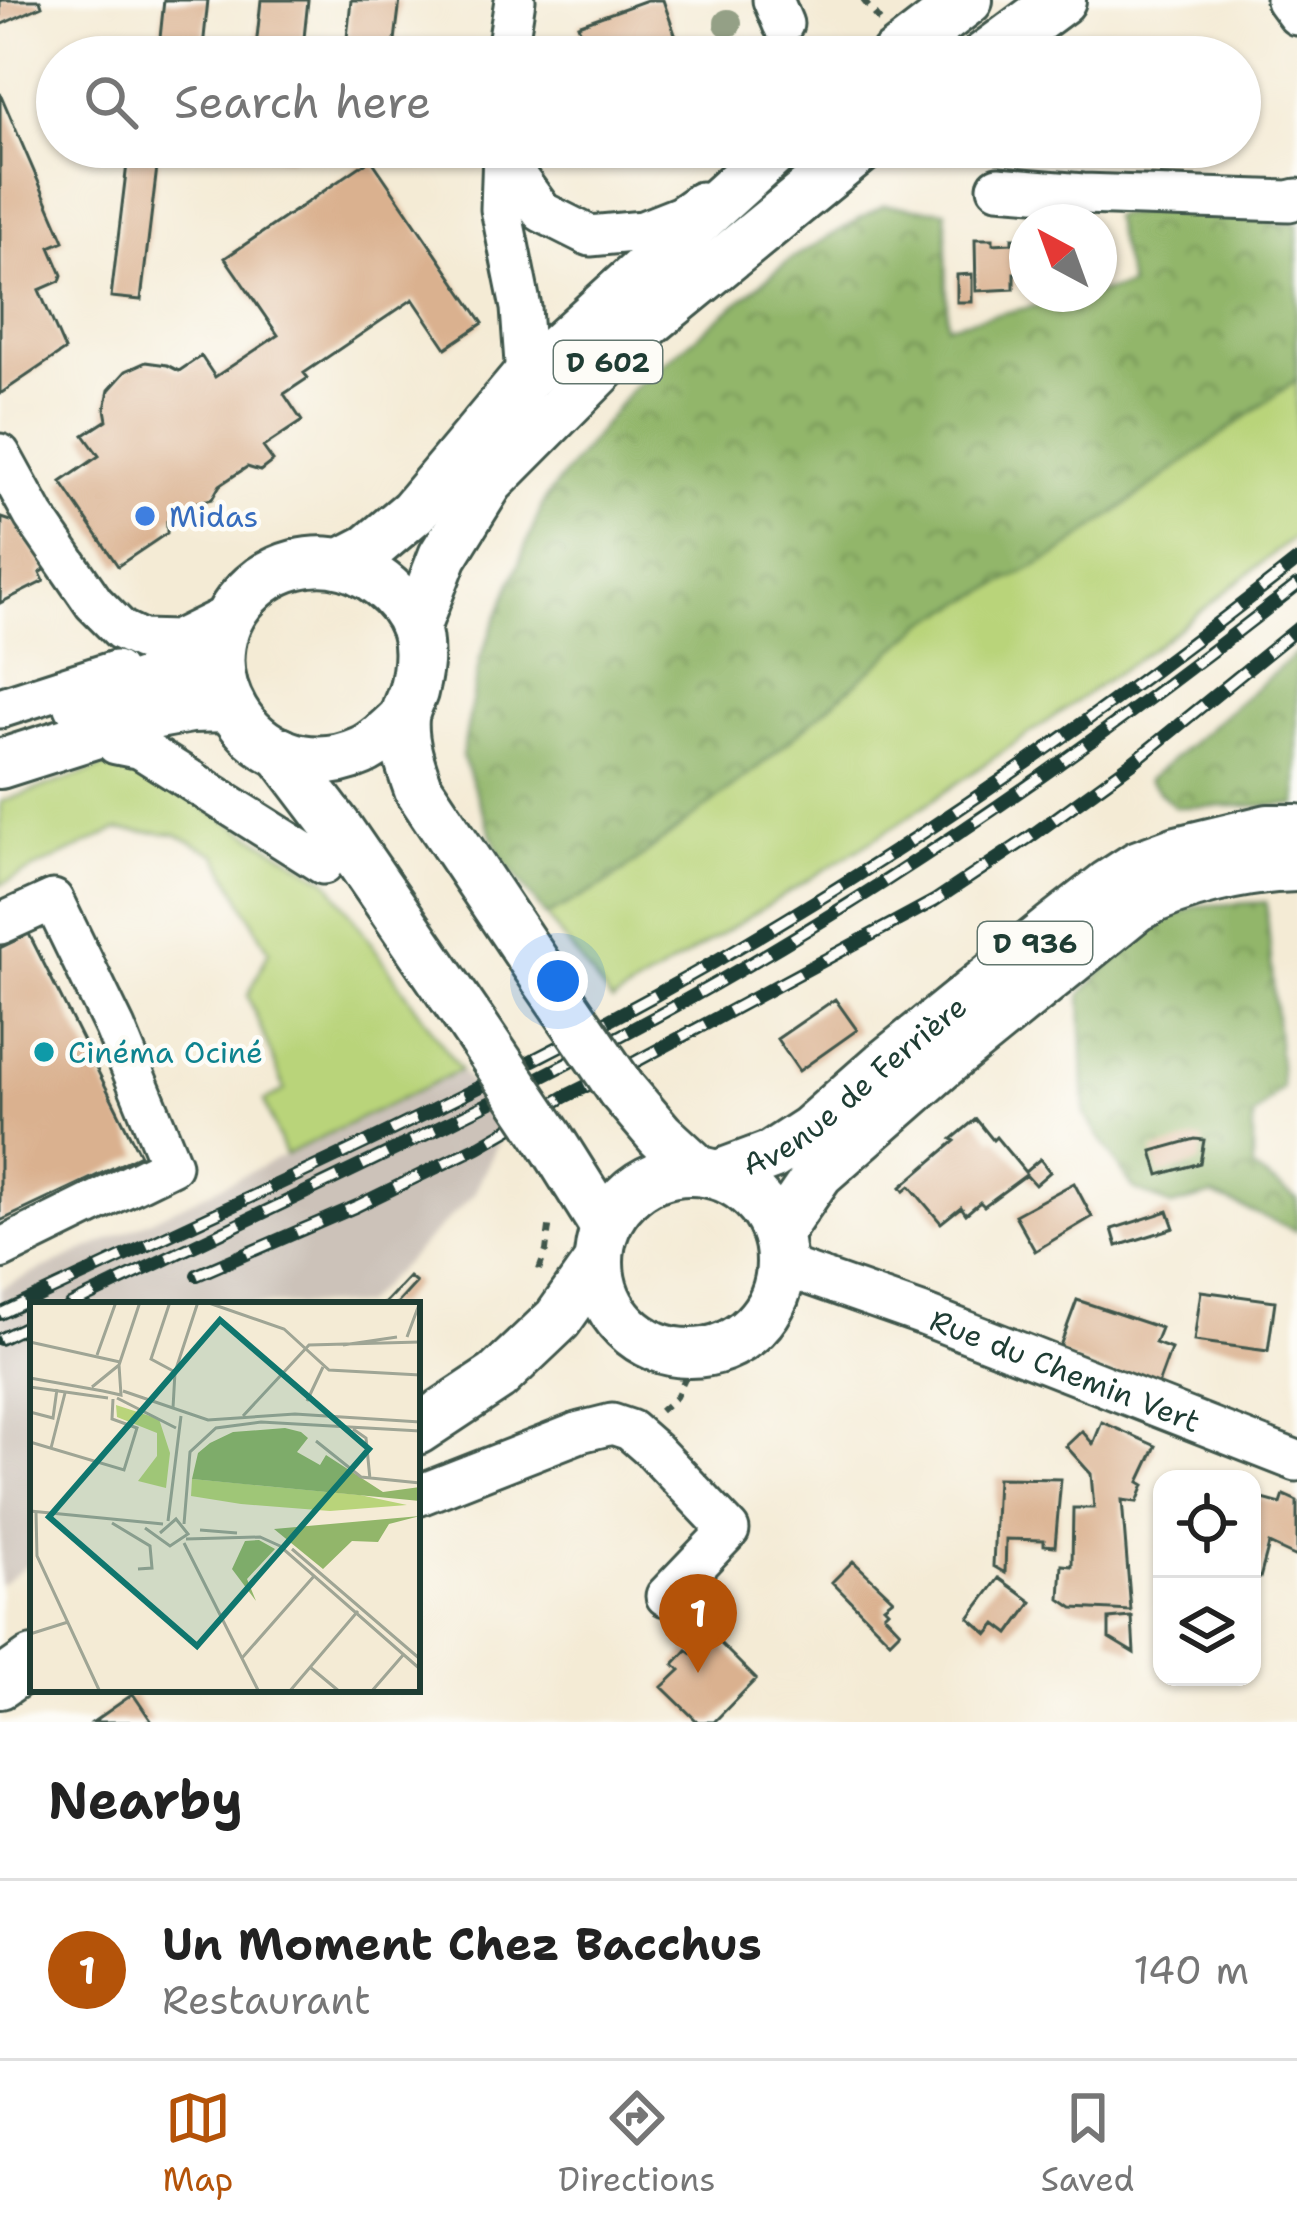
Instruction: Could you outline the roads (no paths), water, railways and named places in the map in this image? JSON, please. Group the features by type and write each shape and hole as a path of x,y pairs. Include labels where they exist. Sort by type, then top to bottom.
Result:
{"main road":[{"path":"903,36 968,0"},
{"path":"1012,36 1061,0"},
{"name":"D 602","path":"342,563 369,549 413,512 526,377 756,168"},
{"name":"D 602","path":"415,628 443,556 489,482 642,328 837,168"},
{"path":"0,730 164,676 216,640 249,590 273,572 302,563 342,563 385,586 415,628 415,686 404,717 418,790 621,1089 660,1135 708,1173 744,1188 764,1208 780,1250 769,1307 750,1330 726,1346 698,1353 668,1351 642,1340 620,1321 607,1300 601,1246 549,1138 337,827 252,729 222,685 216,640"},
{"path":"0,764 190,707 252,729 299,759 332,759 363,750 404,717"},
{"name":"Avenue de Ferrière","path":"708,1173 772,1155 809,1131 1108,885 1139,866 1177,850 1268,829 1297,829"},
{"name":"Avenue de Ferrière","path":"780,1250 819,1173 950,1058 1136,908 1184,886 1274,867 1297,867"},
{"path":"497,1377 558,1319 601,1246 620,1202 643,1184 670,1172 708,1173"},
{"path":"420,1428 563,1341 620,1321"},
{"path":"0,1684 30,1663"}],"street":[{"path":"509,36 514,0"},
{"path":"1286,0 1297,15"},
{"path":"502,168 501,209 520,308 526,377"},
{"path":"513,168 542,212 590,236 643,231 682,216 749,168"},
{"path":"998,188 1297,199"},
{"path":"0,454 34,516 94,603 121,630 142,640 216,640"},
{"path":"0,708 216,640"},
{"path":"0,781 196,723 252,729"},
{"path":"116,745 141,748 323,864"},
{"path":"809,1131 950,1035 1131,891 1180,870 1274,847 1297,847"},
{"path":"0,924 53,900 115,1028 172,1165 0,1249"},
{"name":"Rue du Chemin Vert","path":"780,1250 833,1283 1297,1461"},
{"path":"420,1495 580,1432 612,1424 630,1430 729,1529 666,1596"}],"railway":[{"path":"0,1314 491,1081 737,949 984,792 1142,680 1297,561"},
{"path":"76,1302 512,1092 741,969 906,868 1066,759 1297,585"},
{"path":"197,1275 478,1147 934,901 1132,763 1297,629"},
{"path":"0,1339 30,1324"}],"place":[{"name":"Midas","path":"145,516"},
{"name":"Cinéma Ociné","path":"44,1052"},
{"name":"Un Moment Chez Bacchus","path":"698,1673"}]}
